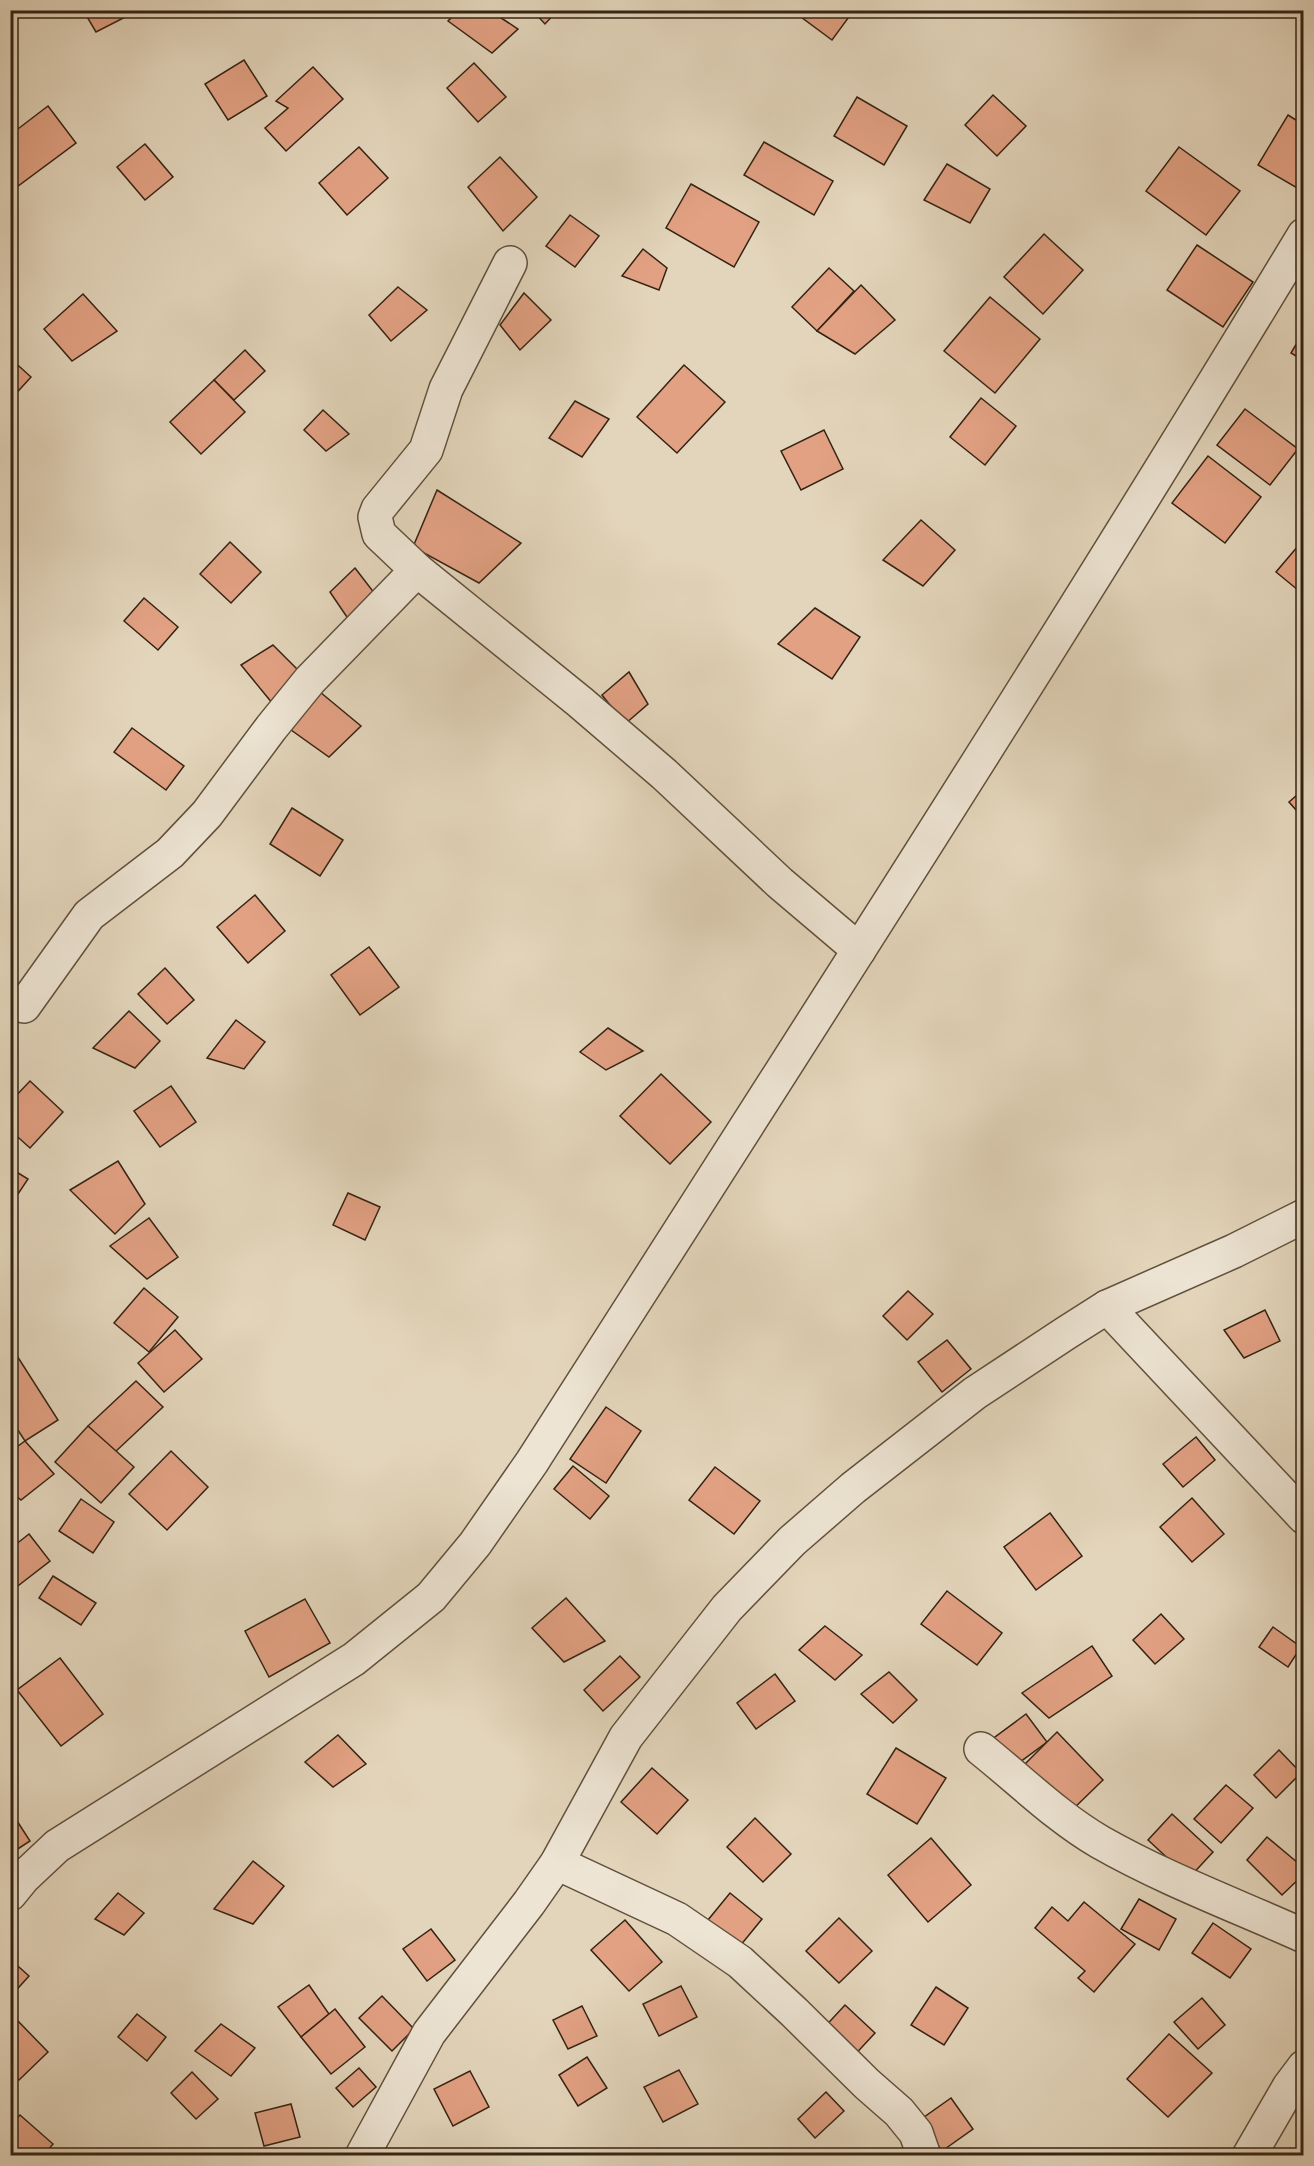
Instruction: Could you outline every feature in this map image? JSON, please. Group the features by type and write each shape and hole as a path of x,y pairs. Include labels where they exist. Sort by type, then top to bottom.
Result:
{"street":[{"path":"10,1894 23,1878 57,1846 354,1659 430,1597 475,1544 532,1462 860,950 1197,412 1304,235"},
{"path":"510,263 446,389 426,450 378,509 375,517 379,534 417,570 580,702 664,774 780,883 860,950"},
{"path":"24,1006 89,915 177,845 207,814 310,680 417,570"},
{"path":"362,2156 429,2033 557,1863 626,1737 727,1608 792,1541 853,1488 975,1393 1107,1307 1234,1251 1304,1216"},
{"path":"1107,1307 1304,1517"},
{"path":"981,1749 1059,1814 1099,1841 1150,1868 1304,1936"},
{"path":"557,1863 677,1919 740,1962 899,2112 916,2133 924,2156"},
{"path":"1249,2156 1289,2087 1304,2067"}],"building":[{"path":"83,10 139,10 96,32"},
{"path":"459,10 489,10 518,29 492,53 448,21"},
{"path":"532,10 558,10 545,24"},
{"path":"800,10 854,10 832,40 797,14"},
{"path":"244,60 267,96 228,120 205,84"},
{"path":"474,63 506,97 478,122 447,88"},
{"path":"313,67 343,99 286,151 265,128 288,108 276,101"},
{"path":"993,95 1026,126 997,156 965,125"},
{"path":"857,97 907,126 884,165 834,136"},
{"path":"48,106 76,143 10,192 10,135"},
{"path":"1288,115 1304,125 1304,192 1258,165"},
{"path":"764,142 833,181 814,215 744,175"},
{"path":"145,144 173,177 145,200 117,167"},
{"path":"359,147 388,178 347,215 319,183"},
{"path":"1179,147 1240,191 1206,235 1146,191"},
{"path":"500,157 537,197 503,231 468,187"},
{"path":"947,164 990,189 970,223 924,200"},
{"path":"691,184 759,222 734,267 666,228"},
{"path":"570,215 599,236 575,267 546,246"},
{"path":"1044,234 1083,270 1043,314 1004,277"},
{"path":"1197,245 1253,282 1223,327 1167,290"},
{"path":"643,249 667,268 659,290 622,276"},
{"path":"829,268 854,291 817,331 792,307"},
{"path":"861,285 895,320 855,354 817,331"},
{"path":"398,287 427,310 391,341 369,315"},
{"path":"524,293 551,320 520,350 500,325"},
{"path":"83,294 117,331 72,361 44,329"},
{"path":"990,297 1040,339 995,393 944,351"},
{"path":"1304,331 1304,361 1291,353"},
{"path":"245,350 265,371 234,400 214,380"},
{"path":"10,358 31,377 10,400"},
{"path":"684,365 725,402 677,453 637,417"},
{"path":"214,380 245,412 201,454 170,422"},
{"path":"981,398 1016,426 985,465 950,437"},
{"path":"575,401 609,419 582,457 549,438"},
{"path":"1245,409 1298,449 1270,485 1217,445"},
{"path":"323,410 349,434 326,451 304,430"},
{"path":"824,430 843,469 801,490 781,451"},
{"path":"1208,456 1261,497 1225,543 1172,503"},
{"path":"437,490 521,543 479,583 413,547"},
{"path":"921,520 955,550 923,586 883,560"},
{"path":"1304,539 1304,595 1276,572"},
{"path":"230,542 261,572 231,603 200,574"},
{"path":"355,568 382,603 351,623 330,592"},
{"path":"144,598 178,627 158,650 124,621"},
{"path":"815,608 860,637 832,679 778,644"},
{"path":"273,645 301,673 273,704 241,665"},
{"path":"629,672 648,704 625,724 602,695"},
{"path":"320,692 361,726 329,757 284,725"},
{"path":"132,728 184,766 166,790 114,752"},
{"path":"1304,789 1304,819 1289,802"},
{"path":"292,808 343,840 320,876 270,844"},
{"path":"255,895 285,931 248,963 217,927"},
{"path":"369,947 399,987 360,1015 331,975"},
{"path":"165,968 194,1000 167,1024 138,994"},
{"path":"129,1011 160,1041 135,1068 93,1048"},
{"path":"236,1020 265,1042 244,1069 207,1058"},
{"path":"608,1028 643,1051 606,1070 580,1052"},
{"path":"661,1074 711,1122 670,1164 620,1116"},
{"path":"30,1081 63,1112 30,1148 10,1130 10,1102"},
{"path":"171,1086 196,1122 160,1147 134,1111"},
{"path":"118,1161 145,1204 115,1234 70,1190"},
{"path":"10,1168 28,1179 10,1206"},
{"path":"348,1193 380,1207 365,1240 333,1225"},
{"path":"149,1218 178,1257 147,1279 110,1246"},
{"path":"144,1288 178,1317 149,1352 114,1323"},
{"path":"908,1291 933,1314 907,1340 883,1316"},
{"path":"1265,1310 1280,1341 1244,1358 1224,1330"},
{"path":"175,1330 202,1359 164,1392 138,1363"},
{"path":"947,1340 971,1369 942,1392 918,1362"},
{"path":"12,1348 58,1420 25,1441 10,1418 10,1349"},
{"path":"136,1381 163,1407 114,1453 88,1426"},
{"path":"606,1407 641,1431 606,1483 570,1459"},
{"path":"88,1426 134,1467 101,1503 55,1462"},
{"path":"1196,1437 1215,1460 1183,1487 1163,1464"},
{"path":"25,1441 54,1474 21,1500 10,1491 10,1452"},
{"path":"171,1451 208,1487 167,1530 129,1494"},
{"path":"573,1466 609,1496 590,1519 554,1489"},
{"path":"715,1467 760,1501 734,1534 689,1500"},
{"path":"1192,1498 1224,1534 1192,1562 1160,1527"},
{"path":"81,1499 114,1522 93,1553 59,1531"},
{"path":"1050,1513 1082,1556 1036,1590 1004,1547"},
{"path":"29,1534 50,1561 10,1592 10,1549"},
{"path":"53,1576 96,1603 81,1625 39,1598"},
{"path":"947,1591 1002,1633 977,1665 921,1624"},
{"path":"566,1598 605,1641 564,1662 532,1628"},
{"path":"305,1599 330,1643 269,1677 245,1631"},
{"path":"1161,1614 1184,1639 1155,1664 1133,1640"},
{"path":"825,1626 862,1655 835,1680 799,1650"},
{"path":"1273,1627 1301,1647 1288,1667 1259,1647"},
{"path":"1092,1646 1112,1676 1049,1718 1022,1693"},
{"path":"620,1656 640,1677 603,1711 584,1690"},
{"path":"60,1658 103,1714 61,1746 17,1690"},
{"path":"889,1672 917,1700 893,1723 861,1694"},
{"path":"775,1674 795,1701 756,1729 737,1703"},
{"path":"1026,1714 1047,1742 1012,1768 991,1740"},
{"path":"1057,1732 1103,1780 1069,1813 1023,1766"},
{"path":"338,1735 366,1764 333,1787 305,1762"},
{"path":"896,1748 946,1778 917,1824 867,1794"},
{"path":"1279,1750 1301,1773 1276,1798 1254,1775"},
{"path":"652,1768 688,1800 657,1834 621,1802"},
{"path":"1226,1785 1253,1808 1221,1843 1194,1819"},
{"path":"10,1810 30,1841 10,1854"},
{"path":"1172,1814 1213,1852 1189,1878 1148,1840"},
{"path":"755,1818 791,1854 763,1882 727,1847"},
{"path":"1267,1837 1304,1868 1304,1874 1282,1895 1247,1860"},
{"path":"931,1838 971,1885 928,1922 888,1875"},
{"path":"253,1861 284,1886 253,1924 214,1909"},
{"path":"118,1893 144,1913 124,1935 95,1919"},
{"path":"730,1893 762,1919 740,1946 708,1920"},
{"path":"1139,1899 1176,1919 1159,1950 1121,1929"},
{"path":"1084,1902 1135,1944 1094,1992 1078,1978 1085,1971 1035,1928 1052,1907 1068,1921"},
{"path":"839,1918 872,1951 839,1983 806,1951"},
{"path":"625,1920 662,1962 629,1991 591,1950"},
{"path":"1213,1923 1251,1949 1230,1978 1192,1953"},
{"path":"431,1929 455,1960 427,1981 403,1949"},
{"path":"10,1959 29,1976 10,1997"},
{"path":"309,1985 329,2014 301,2037 278,2007"},
{"path":"681,1986 697,2017 659,2036 643,2004"},
{"path":"936,1987 968,2008 944,2045 911,2025"},
{"path":"382,1996 414,2029 392,2051 359,2018"},
{"path":"1202,1998 1225,2025 1198,2049 1174,2022"},
{"path":"845,2005 875,2033 850,2060 820,2032"},
{"path":"582,2006 597,2036 568,2049 553,2020"},
{"path":"335,2009 365,2047 331,2074 301,2037"},
{"path":"137,2014 166,2037 147,2061 118,2037"},
{"path":"18,2021 48,2052 19,2080 10,2072 10,2028"},
{"path":"221,2024 255,2048 231,2076 195,2051"},
{"path":"1169,2034 1212,2073 1168,2117 1127,2079"},
{"path":"587,2057 607,2088 578,2106 559,2075"},
{"path":"359,2068 376,2087 353,2107 336,2088"},
{"path":"679,2070 698,2104 663,2122 644,2087"},
{"path":"470,2071 489,2107 453,2126 434,2089"},
{"path":"192,2072 218,2099 196,2119 171,2093"},
{"path":"826,2092 844,2111 815,2138 798,2119"},
{"path":"951,2098 973,2129 942,2151 920,2120"},
{"path":"291,2104 300,2137 264,2146 255,2113"},
{"path":"20,2115 53,2144 43,2156 10,2156 10,2126"}]}
